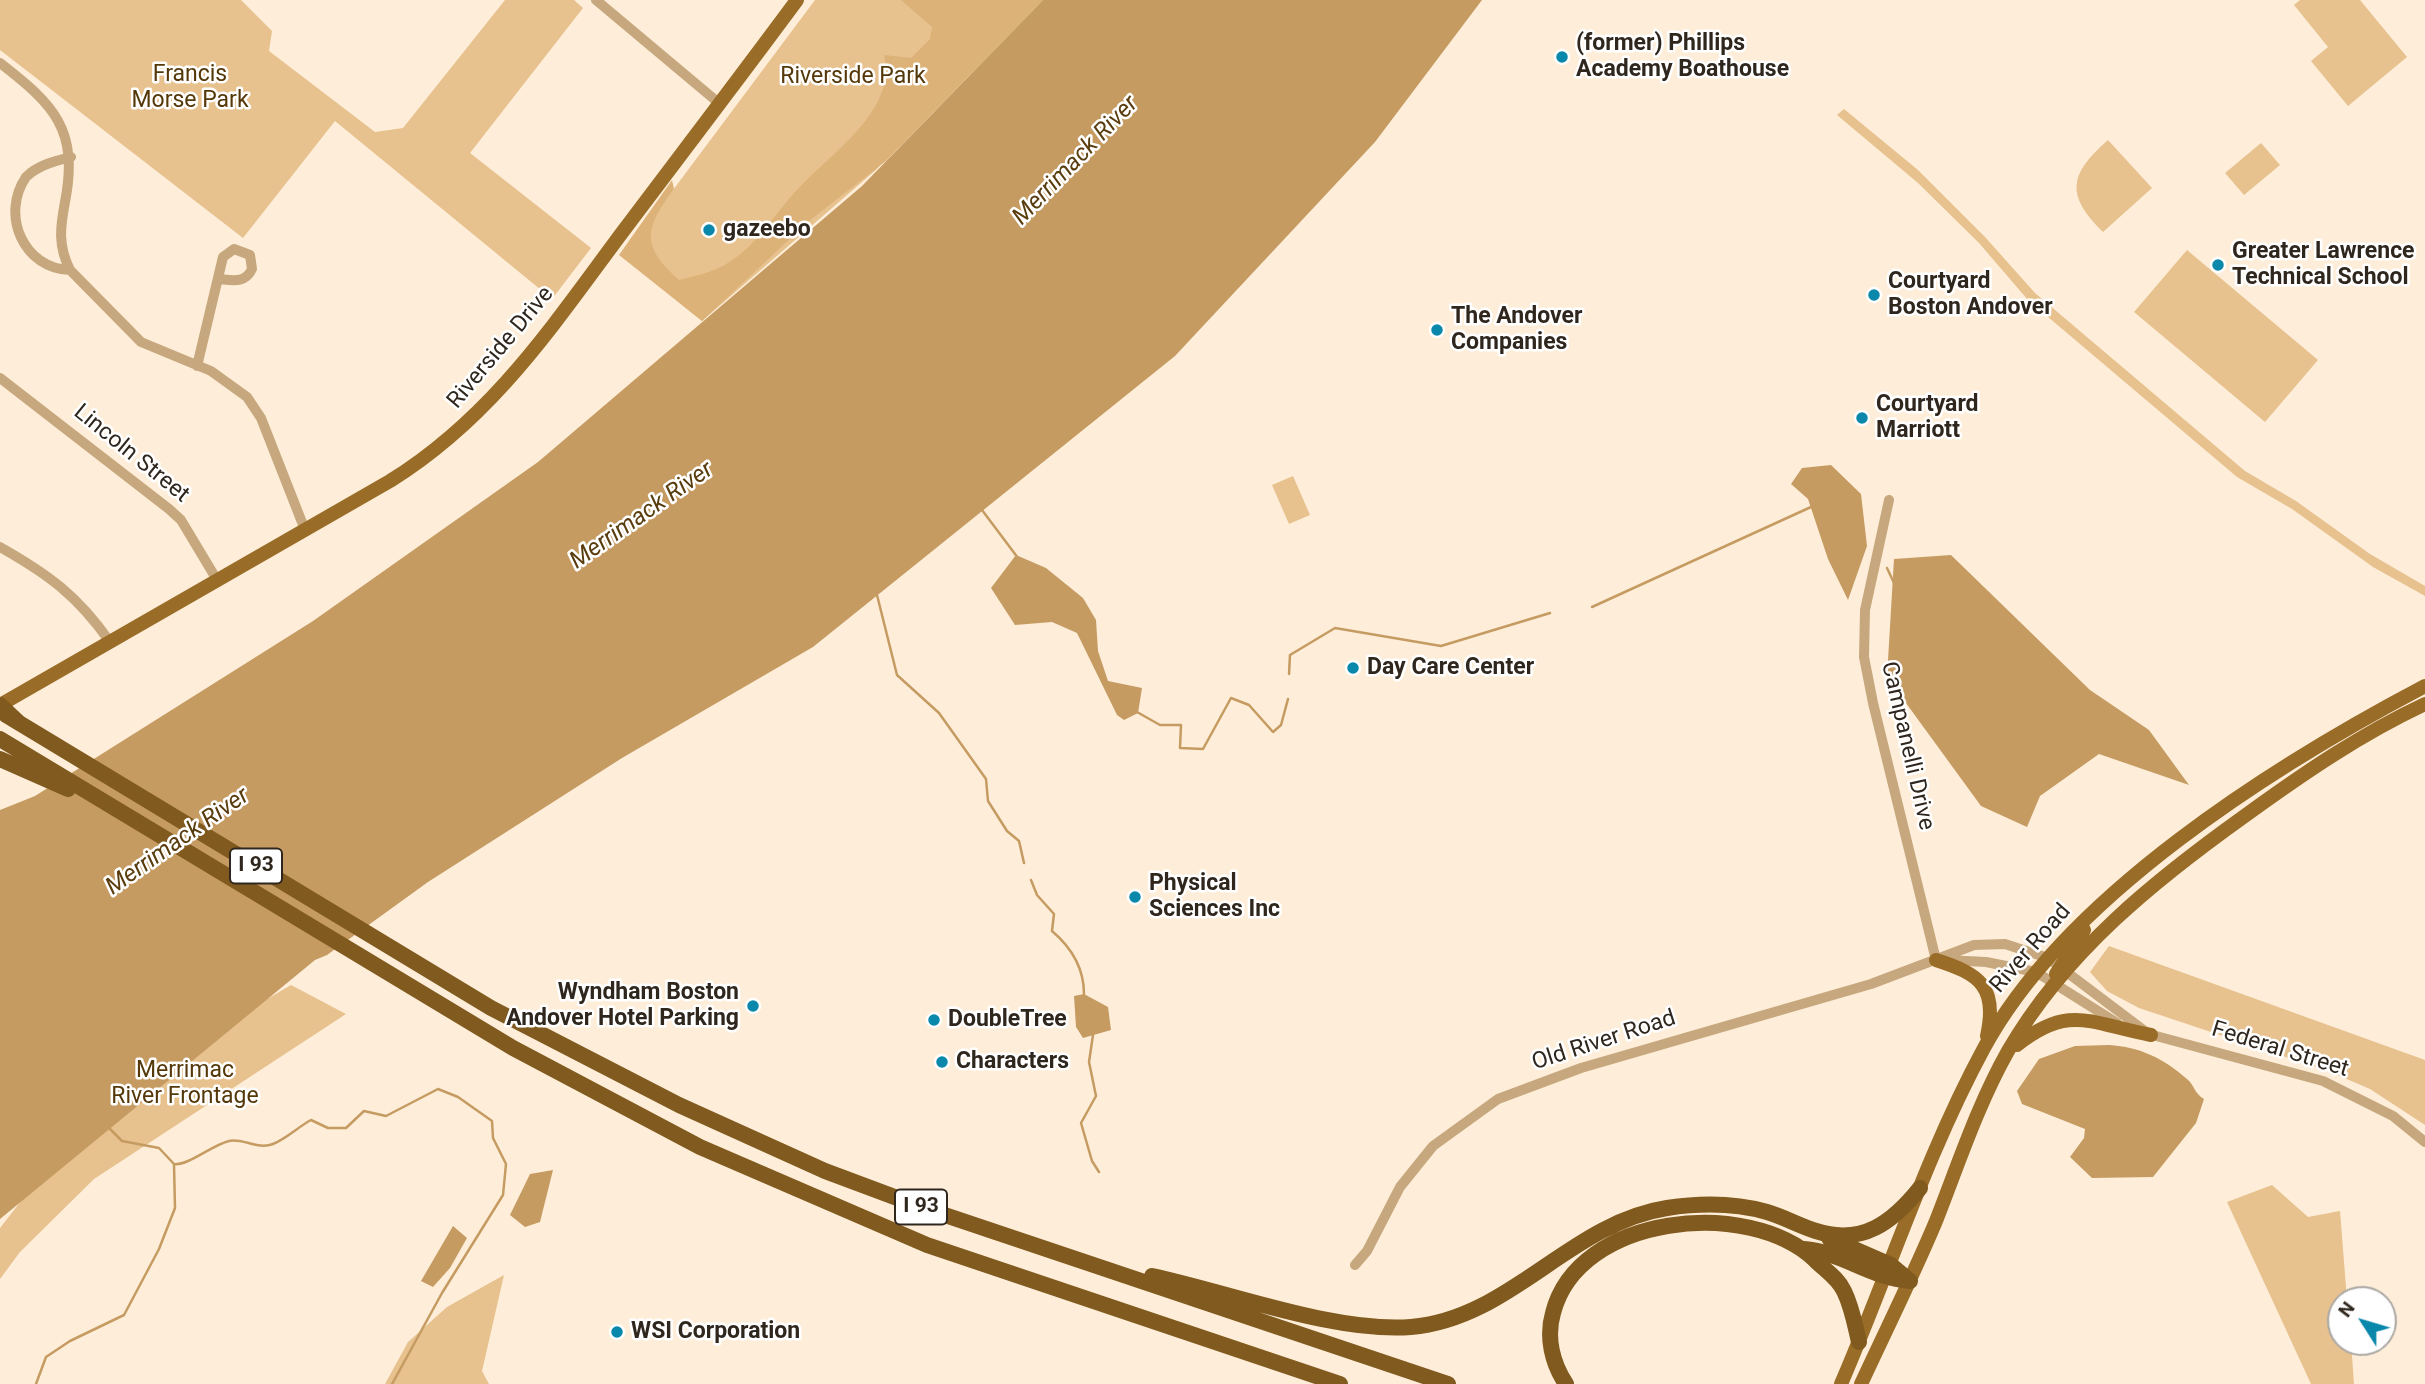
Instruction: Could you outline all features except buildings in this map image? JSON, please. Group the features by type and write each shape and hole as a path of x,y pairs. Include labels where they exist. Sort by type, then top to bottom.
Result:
{"highway":[{"path":"0,705 17,721"},
{"name":"I 93","path":"0,711 421,966 601,1067 739,1133 863,1186 1448,1384"},
{"name":"I 93","path":"0,739 412,987 606,1100 744,1168 856,1217 1014,1276 1340,1384"},
{"path":"0,759 36,777 109,806"},
{"path":"1817,1232 1841,1236 1872,1231 1895,1217 1920,1188"},
{"path":"1076,1260 1199,1286 1333,1320 1389,1328 1444,1321 1486,1304 1588,1236 1646,1212 1684,1206 1736,1205 1766,1212 1817,1232 1888,1272"},
{"path":"1566,1384 1555,1362 1549,1325 1564,1285 1589,1256 1632,1235 1713,1223 1752,1228 1804,1249 1820,1250 1910,1281"},
{"path":"1804,1249 1843,1289 1858,1342"}],"main road":[{"name":"Riverside Drive","path":"0,705 421,462 479,414 517,370 797,0"},
{"name":"River Road","path":"1861,1384 1910,1281 1942,1198 2007,1052 2057,969 2078,926 2162,854 2279,771 2352,725 2425,687"},
{"name":"River Road","path":"1840,1384 1888,1272 1920,1188 1984,1046 2036,972 2057,969 2180,861 2339,750 2375,727 2425,704"},
{"path":"1937,960 1973,975 1984,985 1991,999 1984,1046"},
{"path":"2007,1052 2043,1026 2070,1018 2151,1035"}],"street":[{"path":"596,0 720,104"},
{"path":"0,63 47,101 63,129 71,158 60,233 64,258 70,270 141,342 224,379 256,409 305,530"},
{"path":"70,270 49,268 28,253 13,233 10,220 13,197 26,176 53,161 71,158"},
{"path":"197,366 218,279"},
{"name":"Lincoln Street","path":"0,377 181,520 217,580"},
{"name":"Campanelli Drive","path":"1889,500 1865,610 1864,657 1937,960"},
{"path":"0,547 63,586 92,617 110,642"},
{"name":"Old River Road","path":"1355,1265 1367,1251 1400,1187 1433,1146 1498,1099 1581,1068 1871,984 1974,945 1990,942 2023,948 2057,969"},
{"name":"Old River Road","path":"1937,960 1986,962 2036,972"},
{"name":"Federal Street","path":"2036,972 2057,969 2151,1035 2323,1081 2393,1116 2425,1142"}],"green space":[{"name":"Francis Morse Park","path":"0,0 241,0 272,31 269,51 375,132 403,128 505,0 574,0 583,8 470,153 591,248 552,299 335,121 243,238 0,50"},
{"name":"Riverside Park","path":"815,0 1015,0 877,169 702,321 623,257"},
{"path":"2300,0 2360,0 2407,57 2348,106 2311,61 2328,47 2294,5"},
{"path":"1844,109 1918,170 1985,237 2035,293 2245,471 2296,501 2370,554 2425,586 2425,596 2373,567 2292,509 2237,477 2028,300 1979,243 1918,183 1837,115"},
{"path":"2108,140 2152,188 2103,232 2082,207 2077,185 2085,164"},
{"path":"2261,143 2280,165 2244,195 2225,173"},
{"path":"2187,250 2318,360 2265,422 2134,312"},
{"path":"1293,476 1310,515 1289,524 1272,485"},
{"path":"2109,946 2425,1060 2425,1125 2370,1089 2328,1071 2139,1008 2107,991 2090,972"},
{"name":"Merrimac River Frontage","path":"291,985 346,1014 94,1179 20,1252 0,1279 0,1228 50,1164 162,1061"},
{"path":"2272,1185 2308,1217 2340,1211 2346,1286 2327,1286 2327,1356 2352,1356 2354,1384 2311,1384 2227,1202"},
{"path":"504,1275 482,1371 489,1384 385,1384 408,1342 447,1307"}],"shaded area":[{"path":"901,0 1043,0 886,161 809,221 702,321 619,255 672,180 674,189 657,215 651,237 658,257 679,280 717,268 747,249 791,196 844,145 872,112 886,75 884,55 911,58 930,39 932,27"}],"water":[{"name":"Merrimack River","path":"1043,0 1482,0 1375,142 1175,356 813,647 622,758 428,882 327,955 315,960 0,1219 0,810 35,796 313,621 538,462 862,186"},
{"path":"1831,465 1861,494 1867,546 1848,600 1828,559 1808,499 1791,484 1802,468"},
{"path":"1016,555 1046,568 1083,598 1096,620 1098,651 1108,681 1142,688 1138,713 1124,720 1117,715 1077,633 1052,622 1015,625 991,588"},
{"path":"1951,555 2090,690 2149,730 2189,785 2099,754 2040,796 2027,827 1981,806 1887,677 1894,559"},
{"path":"1084,994 1108,1007 1111,1030 1083,1038 1076,1027 1074,996"},
{"path":"2109,1045 2141,1051 2169,1065 2187,1079 2204,1099 2196,1123 2153,1177 2092,1178 2070,1157 2084,1138 2085,1129 2022,1104 2017,1091 2039,1059 2075,1046"},
{"path":"553,1170 540,1222 525,1227 510,1215 530,1174"},
{"path":"453,1226 467,1238 450,1268 433,1287 421,1281"}],"waterway":[{"path":"1592,607 1811,507"},
{"path":"982,510 1018,558"},
{"path":"1887,568 1894,583"},
{"path":"877,595 897,675 939,713 986,779 988,801 1007,831 1019,841 1024,863"},
{"path":"1289,674 1290,655 1335,628 1441,646 1550,613"},
{"path":"1137,712 1160,725 1181,725 1180,748 1203,749 1231,698 1249,705 1273,732 1281,725 1288,699"},
{"path":"1031,880 1037,895 1054,914 1052,931 1076,959 1084,994"},
{"path":"1093,1035 1089,1062 1096,1096 1081,1123 1092,1161 1099,1172"},
{"path":"110,1129 122,1141 159,1148 174,1164 180,1164 229,1141 262,1146 273,1144 311,1120 328,1128 346,1128 364,1111 386,1116 438,1089 458,1097 492,1121 493,1138 506,1164 503,1195 442,1293 392,1384"},
{"path":"36,1384 46,1357 70,1341 124,1315 159,1249 175,1208 174,1164"}],"place":[{"name":"(former) Phillips Academy Boathouse","path":"1562,57"},
{"name":"gazeebo","path":"709,230"},
{"name":"Greater Lawrence Technical School","path":"2218,265"},
{"name":"Courtyard Boston Andover","path":"1874,295"},
{"name":"The Andover Companies","path":"1437,330"},
{"name":"Courtyard Marriott","path":"1862,418"},
{"name":"Day Care Center","path":"1353,668"},
{"name":"Physical Sciences Inc","path":"1135,897"},
{"name":"Wyndham Boston Andover Hotel Parking","path":"753,1006"},
{"name":"DoubleTree","path":"934,1020"},
{"name":"Characters","path":"942,1062"},
{"name":"WSI Corporation","path":"617,1332"}]}
